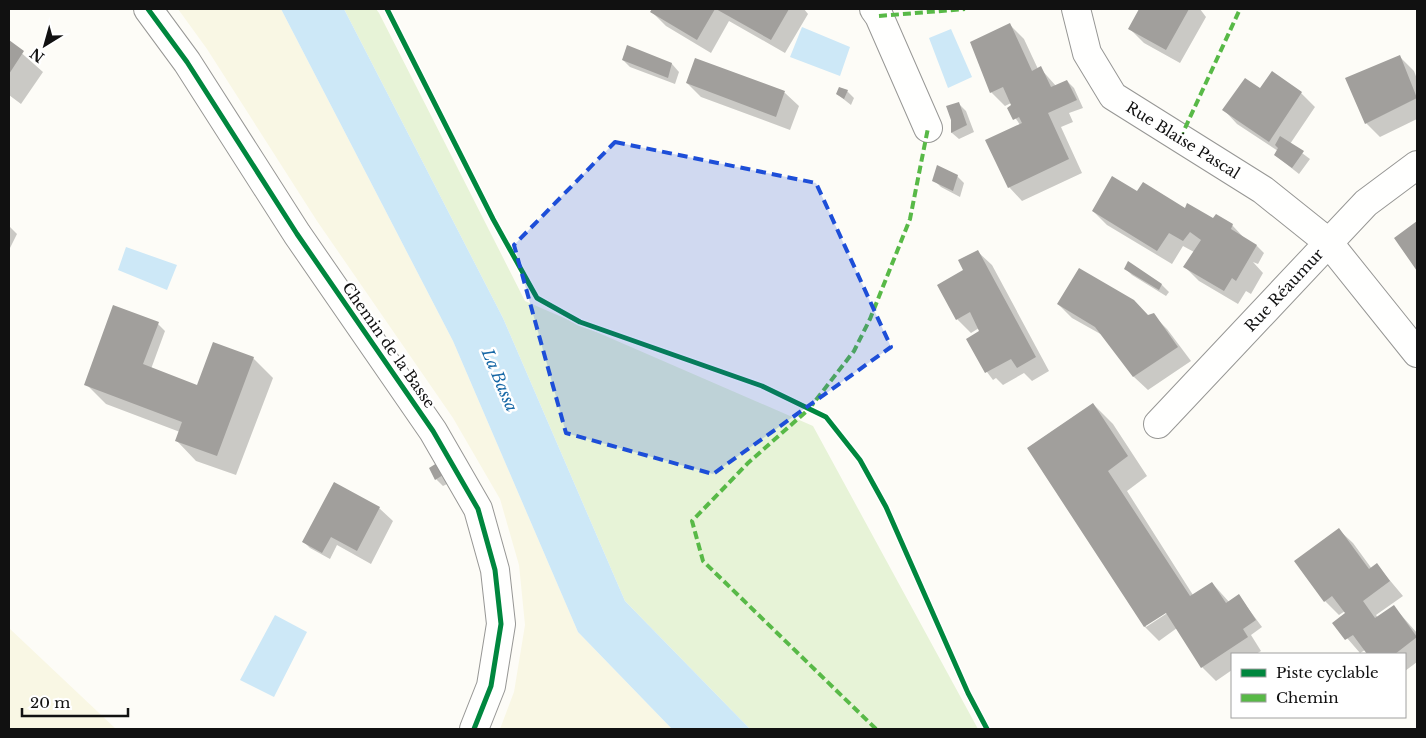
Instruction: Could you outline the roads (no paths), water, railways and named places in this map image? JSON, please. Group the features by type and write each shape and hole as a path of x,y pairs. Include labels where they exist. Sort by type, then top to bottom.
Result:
{"street":[{"name":"Chemin de la Basse","path":"148,9 187,62 297,234 433,431 478,508 495,570 501,624 491,686 474,729"},
{"path":"874,9 879,16 928,128"},
{"name":"Rue Blaise Pascal","path":"1076,9 1087,53 1113,96 1263,190 1328,242 1417,354"},
{"name":"Rue Réaumur","path":"1158,424 1366,203 1417,165"}],"water":[{"name":"La Bassa","path":"281,9 344,9 503,318 625,601 750,729 672,729 578,632 453,341"},
{"path":"802,27 850,47 840,76 790,57"},
{"path":"951,29 972,77 948,88 929,38"},
{"path":"126,247 177,265 167,290 118,270"},
{"path":"275,615 307,632 274,697 240,680"}]}
